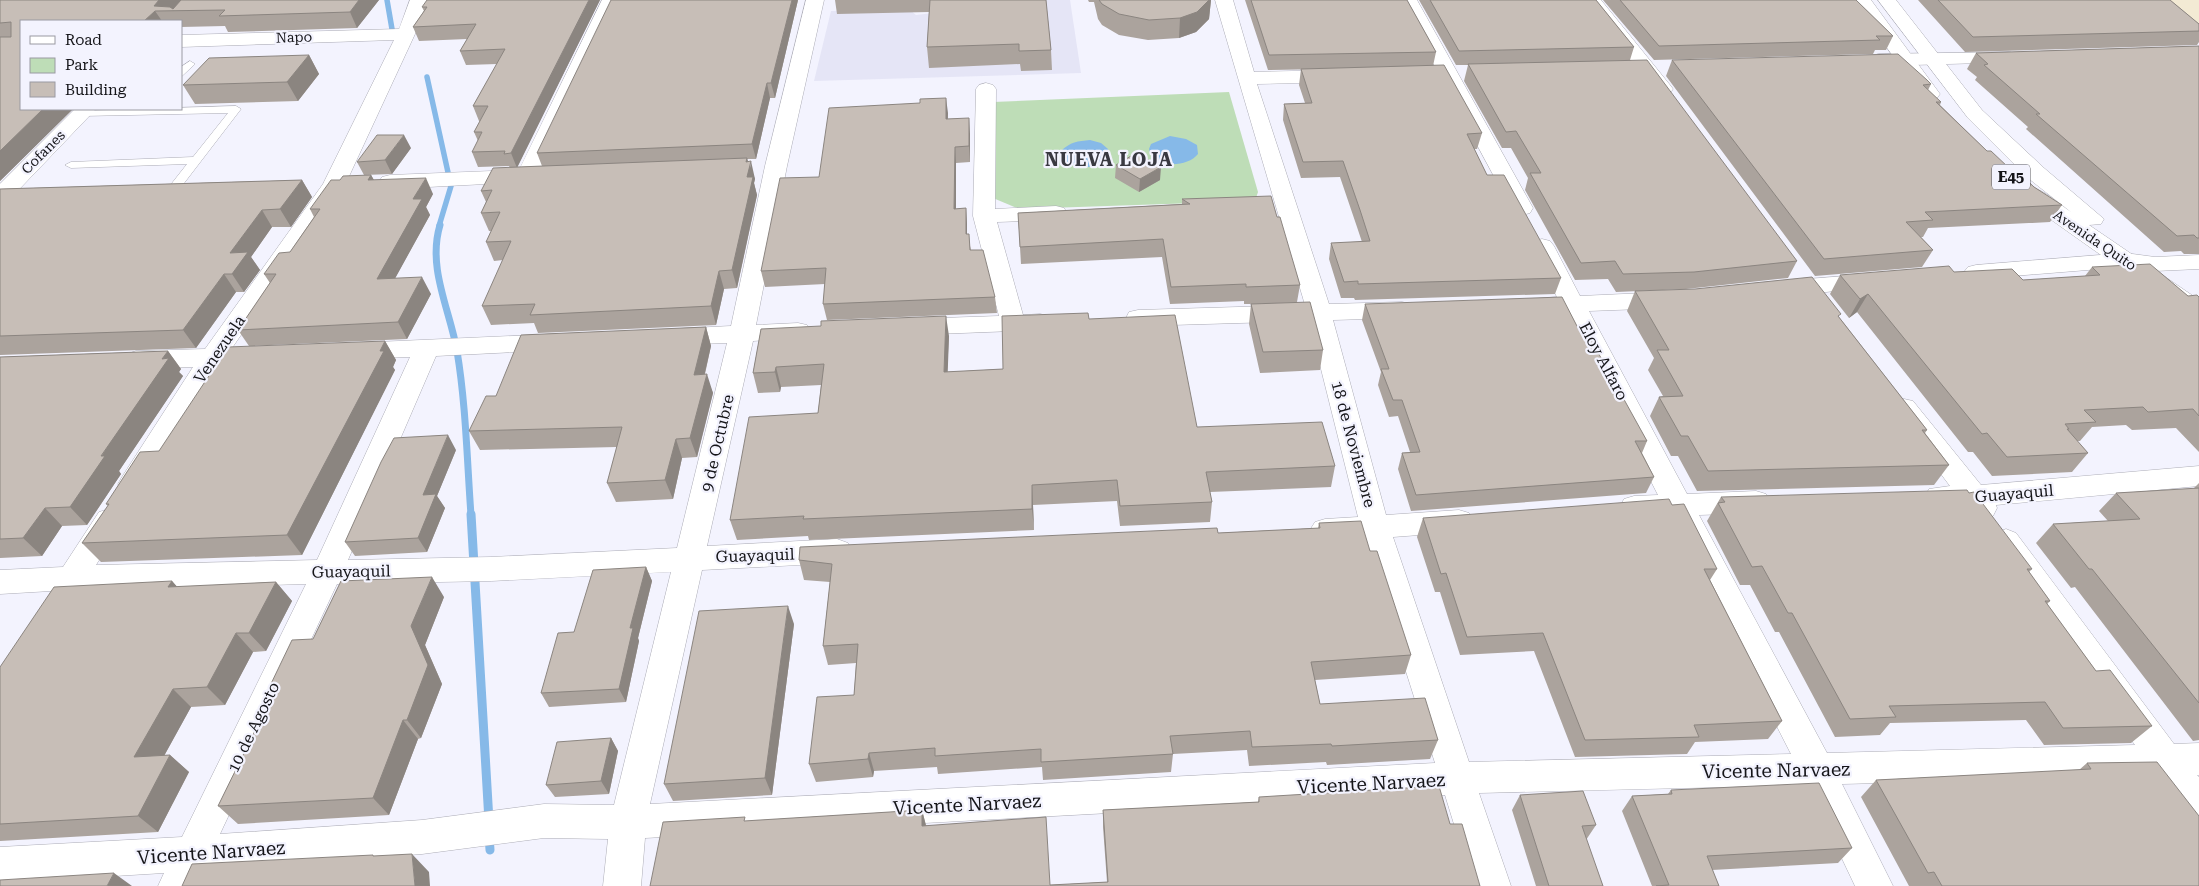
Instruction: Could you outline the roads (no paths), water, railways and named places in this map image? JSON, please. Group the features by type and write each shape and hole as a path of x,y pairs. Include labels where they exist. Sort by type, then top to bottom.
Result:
{"main road":[{"name":"Venezuela","path":"52,609 212,358 353,184 419,0"},
{"path":"305,186 537,175 611,0"},
{"name":"9 de Octubre","path":"622,886 628,822 742,334 766,167 815,0"},
{"name":"18 de Noviembre","path":"1224,0 1246,78 1275,205 1319,312 1375,527 1459,778 1492,886"},
{"name":"Eloy Alfaro","path":"1408,0 1574,304 1817,769 1874,886"},
{"path":"1592,0 1649,70 1678,110"},
{"path":"1862,0 1906,59 1930,96 1942,109"},
{"name":"Avenida Quito","path":"1887,0 1975,114 2036,173 2098,222 2199,292"},
{"name":"Napo","path":"182,41 406,34"},
{"path":"1856,61 2031,57"},
{"path":"1246,78 1352,76"},
{"path":"986,89 984,216 1013,322"},
{"name":"Cofanes","path":"0,197 84,111"},
{"name":"Avenida Quito","path":"2012,178 2032,197 2199,312"},
{"path":"161,192 200,190"},
{"path":"0,197 28,198"},
{"path":"984,216 1081,212"},
{"path":"1956,274 2125,260 2156,264 2199,262"},
{"path":"1790,262 1826,310"},
{"path":"1761,291 1897,279"},
{"path":"1505,306 1686,299"},
{"path":"1112,319 1427,309"},
{"path":"888,328 1063,321"},
{"path":"653,338 820,331"},
{"path":"329,352 583,341"},
{"name":"10 de Agosto","path":"177,886 328,570 427,348"},
{"path":"115,361 280,355"},
{"path":"1888,387 1974,496 2199,806"},
{"name":"Guayaquil","path":"1915,498 1974,496 2199,476"},
{"path":"1610,509 1679,504 1778,501"},
{"path":"1296,531 1483,519"},
{"name":"Guayaquil","path":"0,582 73,577 328,570 442,570 860,550"},
{"name":"Vicente Narvaez","path":"0,865 192,854 422,837 544,821 628,822 1459,778 2199,758"}],"lane":[{"path":"182,73 190,64"},
{"path":"161,192 196,160 236,109 182,110"},
{"path":"84,111 148,110"},
{"path":"71,165 196,160"}],"water":[{"path":"1170,136 1186,139 1197,145 1198,154 1193,159 1179,164 1163,163 1157,160 1152,156 1149,149 1151,144"},
{"path":"1090,140 1101,143 1108,149 1109,156 1104,161 1092,166 1080,167 1062,158 1061,151 1071,144"}],"waterway":[{"path":"387,0 392,29"},
{"path":"427,77 451,186 439,226"},
{"path":"440,225 436,257 441,289 454,336 460,371 471,515"},
{"path":"471,514 489,821"},
{"path":"489,835 490,850"}],"district":[{"name":"NUEVA LOJA","path":"1109,160"}]}
